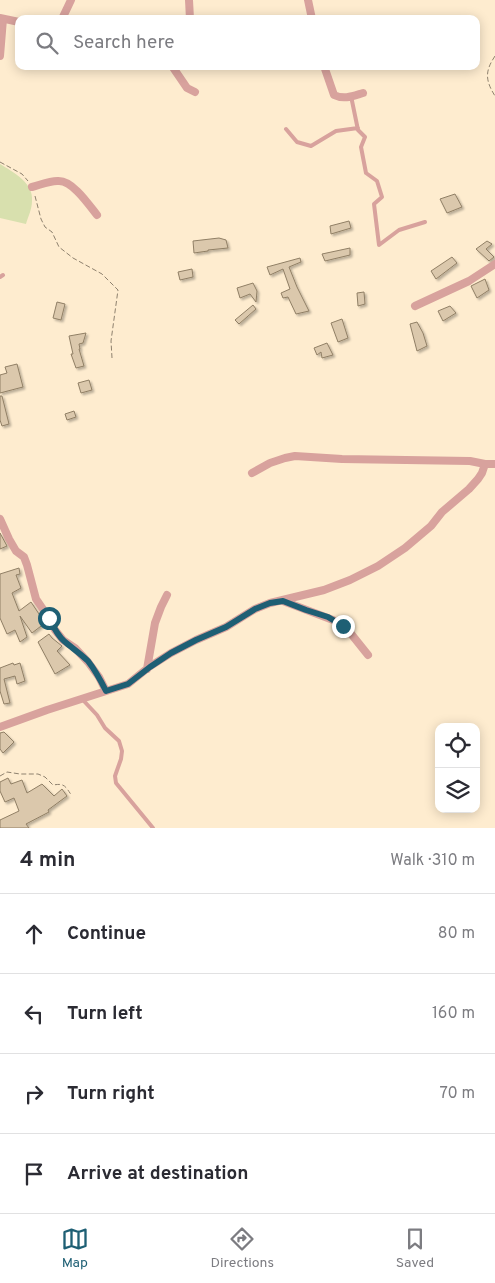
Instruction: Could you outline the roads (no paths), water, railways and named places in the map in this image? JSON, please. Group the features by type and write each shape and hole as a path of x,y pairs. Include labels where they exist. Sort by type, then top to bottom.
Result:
{"street":[{"path":"64,15 71,0"},
{"path":"189,0 190,15"},
{"path":"308,0 311,15"},
{"path":"0,56 2,19 15,21"},
{"path":"175,70 187,88 195,92"},
{"path":"325,70 334,96 345,98 363,92"},
{"path":"32,187 56,180 64,181 88,202 97,215"},
{"path":"415,306 469,281 495,264"},
{"path":"252,473 270,463 295,456 342,459 470,461 495,464"},
{"path":"0,726 128,684 171,653 226,627 255,609 270,603 324,590 378,566 405,548 431,526 442,512 469,489 482,473 485,464"},
{"path":"0,519 16,551 24,558 28,565 36,599 55,630 63,640 75,648 88,662 106,691"},
{"path":"147,669 155,623 167,595"},
{"path":"283,601 333,620 348,630 368,655"}],"lane":[{"path":"351,96 358,130 365,137 361,147 366,173 376,181 382,197 374,204 378,245 399,230 425,222"},
{"path":"286,129 297,142 312,146 336,131 358,128"},
{"path":"82,699 97,715 105,728 119,741 122,751 115,776 116,783 153,828"}]}
